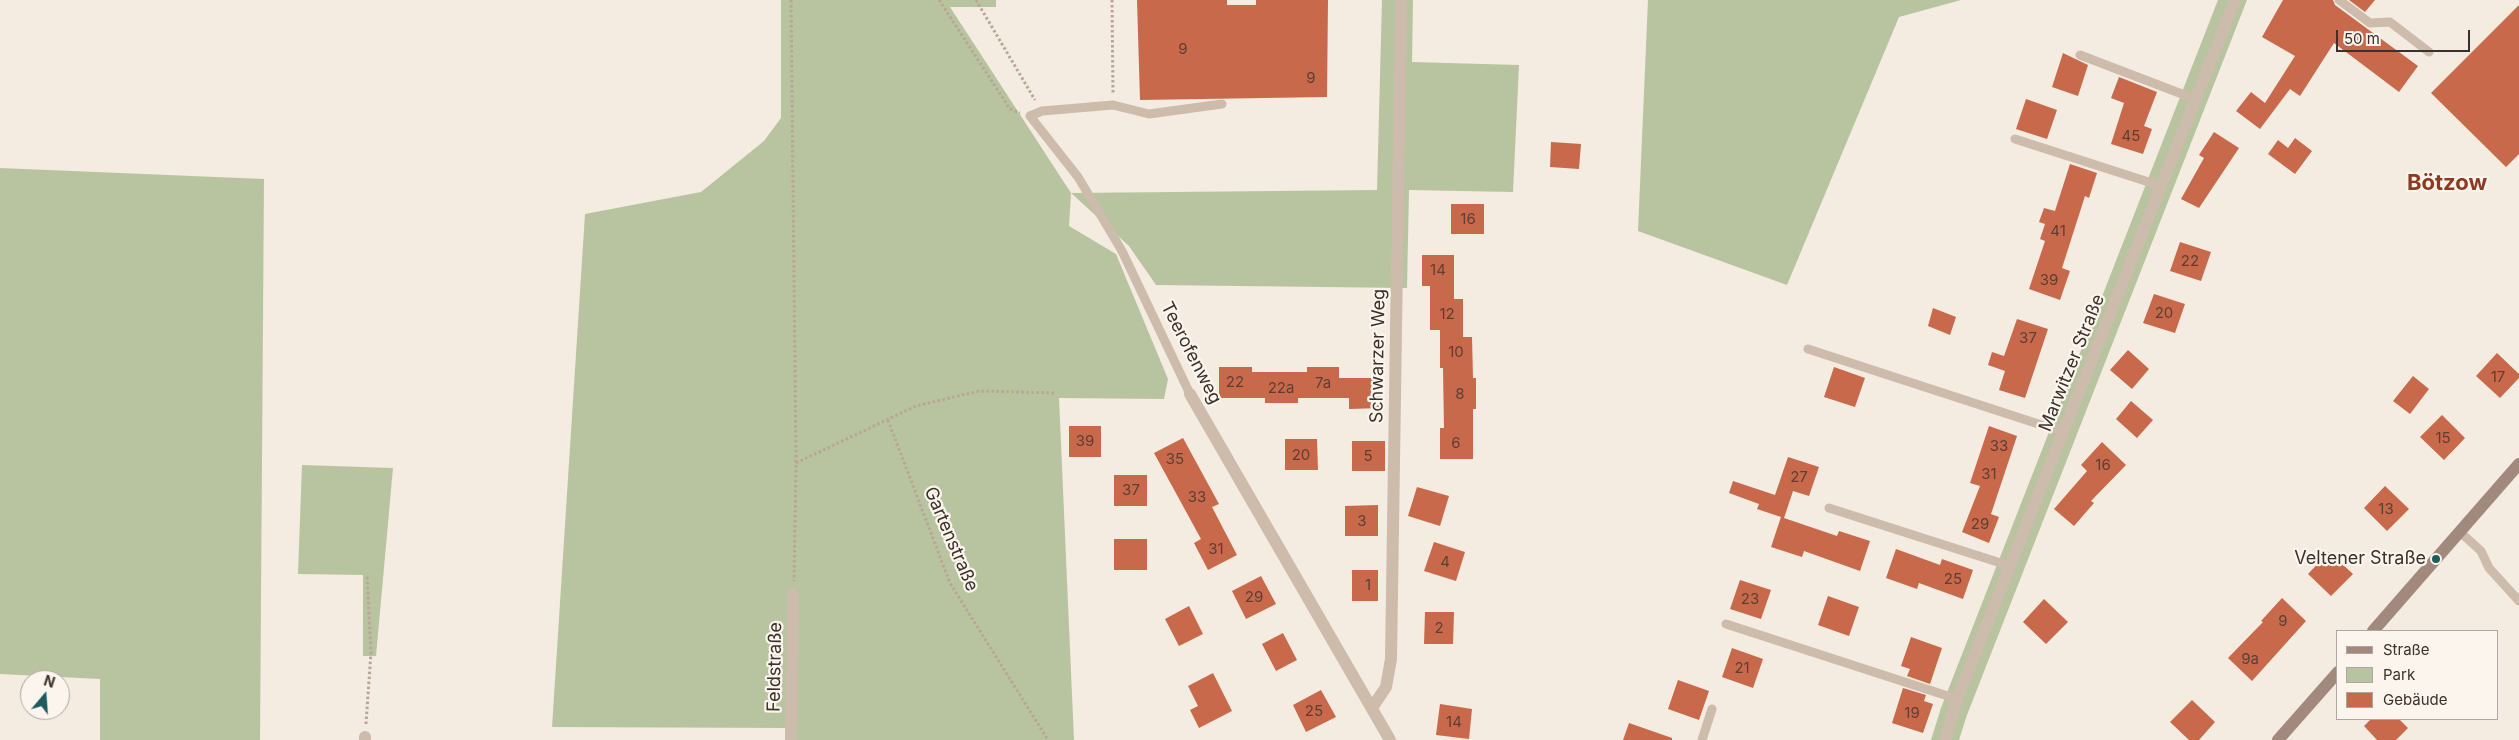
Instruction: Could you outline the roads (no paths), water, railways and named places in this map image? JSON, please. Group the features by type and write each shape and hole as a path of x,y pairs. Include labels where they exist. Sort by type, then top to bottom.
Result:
{"main road":[{"path":"2374,630 2517,470"},
{"path":"2278,740 2336,674"}],"street":[{"name":"Schwarzer Weg","path":"1372,708 1386,687 1391,659 1401,0"},
{"name":"Marwitzer Straße","path":"1945,740 1957,699 2235,0"},
{"name":"Teerofenweg","path":"1190,394 1390,740"},
{"name":"Feldstraße","path":"792,740 793,594"}],"lane":[{"path":"2339,0 2370,23 2390,22 2429,52"},
{"path":"2080,55 2195,99"},
{"name":"Teerofenweg","path":"1190,394 1122,251 1078,177 1030,116 1042,111 1113,105 1149,114 1222,104"},
{"path":"2014,139 2161,186"},
{"path":"1808,349 2063,432"},
{"path":"1829,508 2010,566"},
{"path":"2460,532 2481,551 2489,568 2519,601"},
{"path":"1726,624 1957,699"},
{"path":"1702,740 1712,709"}],"place":[{"name":"Veltener Straße","path":"2436,559"}],"district":[{"name":"Bötzow","path":"2447,183"}]}
